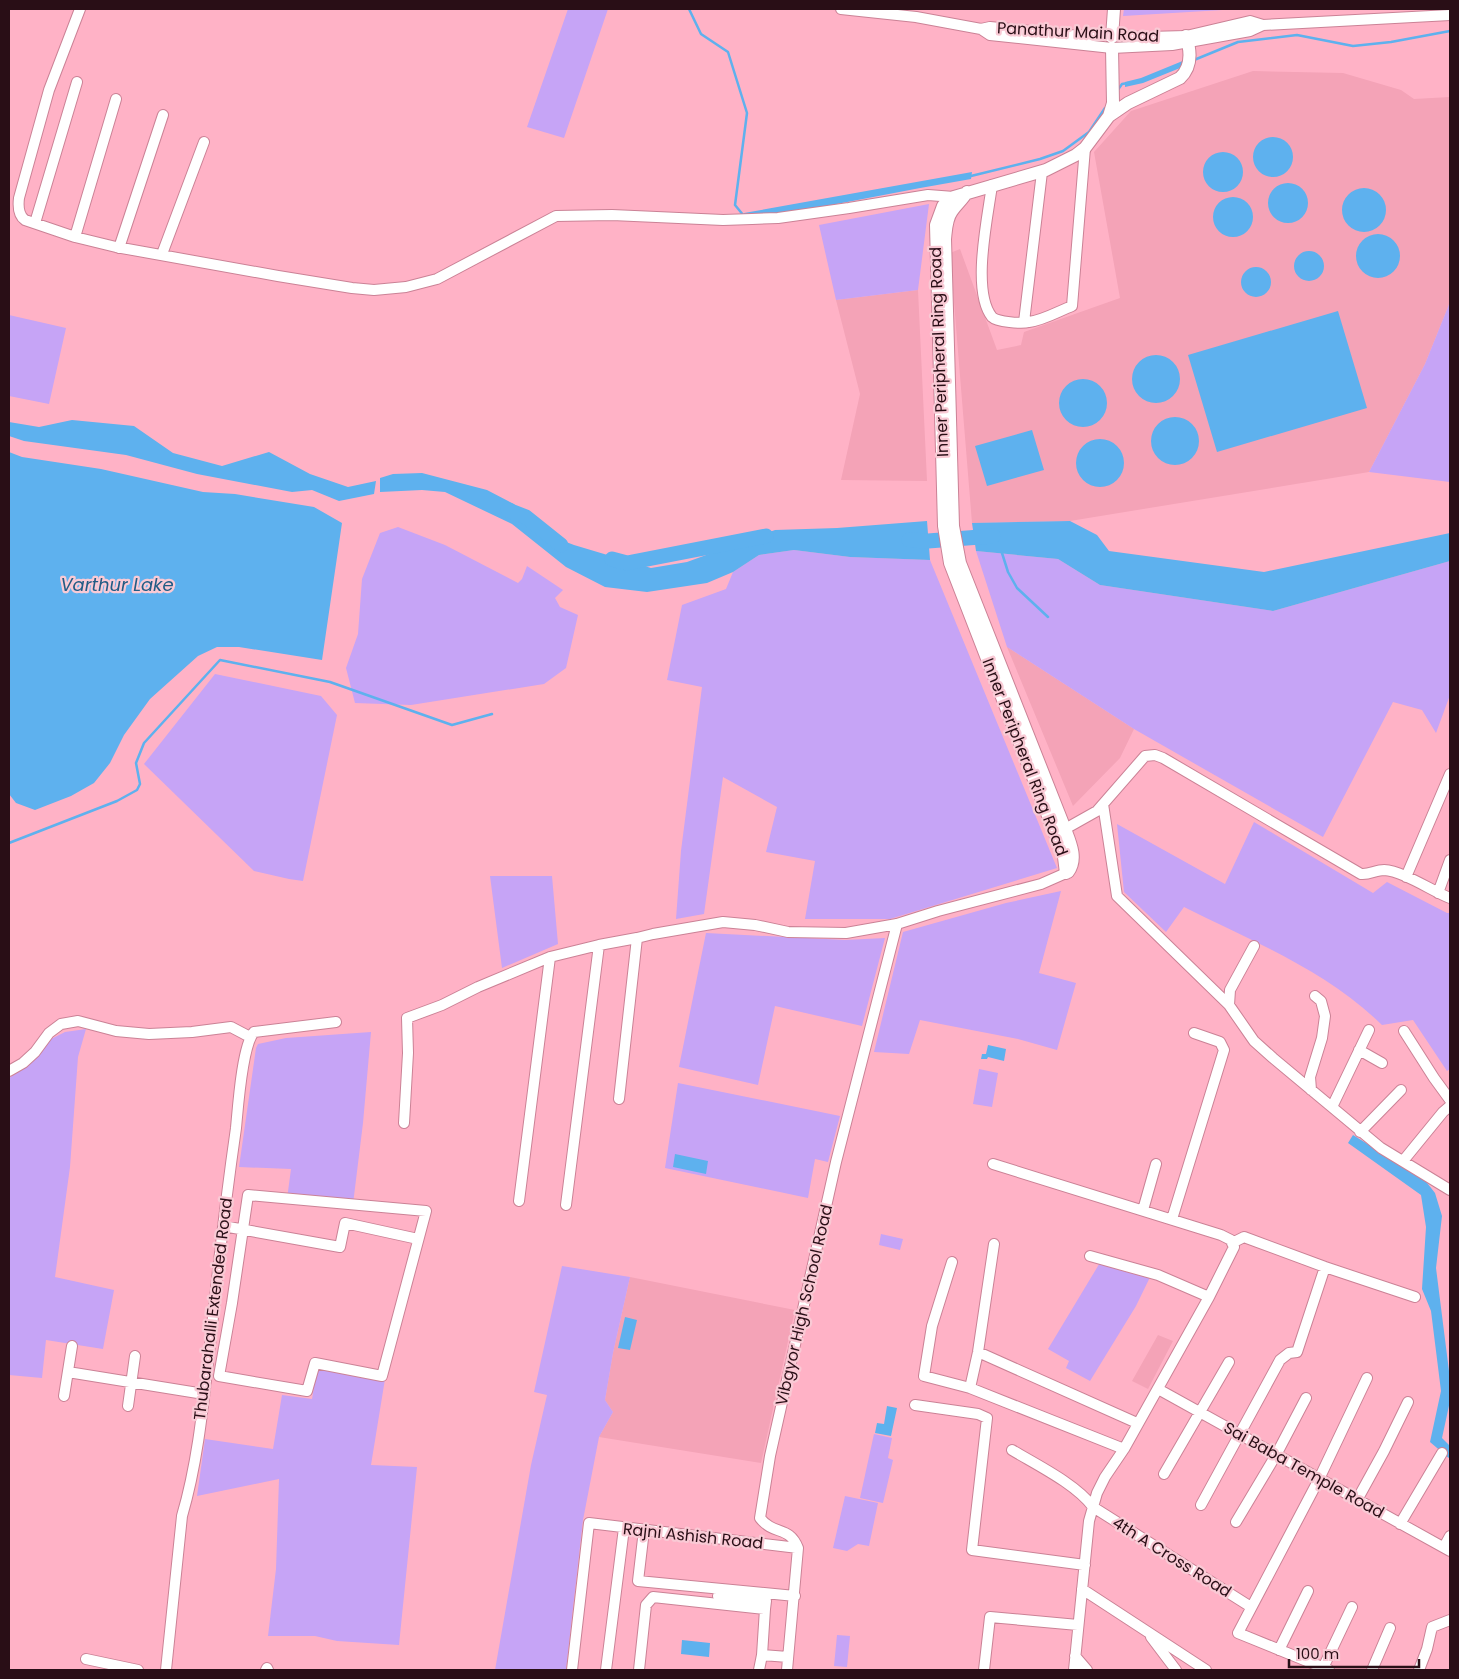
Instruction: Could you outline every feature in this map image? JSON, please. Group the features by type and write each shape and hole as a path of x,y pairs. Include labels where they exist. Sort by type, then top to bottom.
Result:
{"main road":[{"path":"1109,116 1113,97 1112,42 1114,9"},
{"path":"954,197 1042,172 1076,155 1085,148 1109,116 1128,103 1180,78 1186,72 1188,49"},
{"name":"Inner Peripheral Ring Road","path":"948,526 945,239 947,223 952,211 968,192"},
{"name":"Inner Peripheral Ring Road","path":"954,197 943,206 938,218 936,232 948,526 955,563 1069,855"},
{"name":"Inner Peripheral Ring Road","path":"955,563 1065,829 1069,855 1066,873"}],"street":[{"path":"80,9 49,90 18,204 21,217 76,237 119,248 162,254 278,276 374,290 406,287 437,279 556,216 612,214 723,220 778,218 928,195 954,197"},
{"name":"Panathur Main Road","path":"841,9 916,17 981,29 990,35 1112,42 1188,49 1250,31 1263,25 1450,15"},
{"path":"35,223 77,82"},
{"path":"76,237 116,98"},
{"path":"119,248 163,115"},
{"path":"162,254 204,142"},
{"path":"992,185 981,278 988,309 994,318 999,321 1029,322 1072,306 1085,148"},
{"path":"1024,322 1042,172"},
{"path":"1065,829 1100,807 1145,756 1155,755 1361,874 1383,870 1394,872 1450,898"},
{"path":"1406,877 1450,774"},
{"path":"1100,807 1118,896 1229,1005 1254,1041 1381,1148 1450,1190"},
{"path":"1438,893 1450,860"},
{"path":"404,1123 408,1053 407,1018 442,1005 478,987 550,957 653,934 723,922 755,925 788,932 846,933 898,924 1041,884 1066,873"},
{"name":"Vibgyor High School Road","path":"798,1548 794,1538 788,1532 766,1525 760,1518 767,1470 836,1162 898,924"},
{"path":"619,1099 637,938"},
{"path":"566,1205 600,945"},
{"path":"1229,1005 1230,990 1254,946"},
{"path":"519,1201 550,957"},
{"path":"1312,1090 1310,1078 1322,1038 1325,1016 1321,1001 1315,996"},
{"path":"9,1071 23,1063 35,1052 48,1033 61,1024 78,1020 116,1031 149,1034 192,1032 231,1027 250,1037 254,1032 336,1022"},
{"path":"1332,1107 1369,1030"},
{"path":"1404,1031 1450,1100"},
{"path":"1172,1220 1224,1050 1220,1042 1194,1033"},
{"name":"Thubarahalli Extended Road","path":"166,1670 182,1516 189,1492 204,1394 223,1226 241,1089 250,1037"},
{"path":"1359,1050 1382,1063"},
{"path":"1360,1132 1401,1090"},
{"path":"1403,1161 1450,1106"},
{"path":"993,1164 1221,1235 1231,1240 1234,1246 1209,1297 1124,1449 1104,1478 1097,1493 1090,1521 1084,1565 1074,1670"},
{"path":"1143,1210 1156,1164"},
{"path":"248,1195 426,1210 382,1376 315,1364 307,1392 218,1376 232,1305 243,1230 248,1195"},
{"path":"223,1226 340,1247 345,1223 418,1239"},
{"path":"1232,1243 1244,1237 1415,1297"},
{"path":"970,1388 978,1352 994,1244"},
{"path":"1090,1256 1158,1275 1209,1297"},
{"path":"952,1262 932,1326 924,1376 970,1388 1124,1449"},
{"path":"1201,1505 1280,1360 1289,1353 1297,1352 1325,1267"},
{"path":"214,1303 232,1305"},
{"path":"64,1396 72,1346"},
{"path":"978,1352 1137,1423"},
{"path":"128,1406 135,1356"},
{"path":"1164,1474 1229,1362"},
{"path":"68,1372 204,1394"},
{"path":"1352,1607 1326,1669 1238,1633 1319,1478 1367,1378"},
{"name":"Sai Baba Temple Road","path":"1158,1388 1447,1549"},
{"path":"1236,1522 1306,1398"},
{"path":"1357,1500 1408,1402"},
{"path":"915,1405 978,1414 987,1418 972,1550 1084,1565"},
{"name":"4th A Cross Road","path":"1012,1450 1076,1489 1094,1507 1252,1607"},
{"path":"1400,1524 1442,1452"},
{"name":"Rajni Ashish Road","path":"572,1670 589,1524 624,1531 644,1530 798,1548"},
{"path":"644,1530 638,1581 795,1596"},
{"path":"606,1670 624,1531 607,1531"},
{"path":"1447,1549 1450,1536"},
{"path":"786,1670 795,1596 798,1548"},
{"path":"1082,1589 1206,1670"},
{"path":"1279,1650 1308,1591"},
{"path":"718,1596 766,1601 762,1656 759,1670"},
{"path":"640,1670 646,1605 653,1598 766,1609"},
{"path":"984,1670 990,1617 1078,1625"},
{"path":"1419,1670 1427,1649 1432,1627 1450,1620"},
{"path":"1372,1670 1390,1628"},
{"path":"1146,1631 1176,1670"},
{"path":"762,1656 788,1657"},
{"path":"1075,1656 1086,1670"},
{"path":"86,1659 138,1670"}],"shaded area":[{"path":"568,9 608,9 564,138 527,127"},
{"path":"1124,9 1239,9 1123,16"},
{"path":"1253,71 1343,73 1401,90 1414,99 1450,97 1450,302 1425,364 1369,472 1070,521 972,523 950,253 960,249 997,350 1021,345 1024,332 1120,298 1094,152 1131,111"},
{"path":"929,204 918,290 836,300 819,225"},
{"path":"918,290 927,481 841,480 860,394 836,300"},
{"path":"1450,302 1450,482 1369,472 1425,364"},
{"path":"9,315 66,328 49,404 9,396"},
{"path":"398,527 445,545 518,583 522,579 527,566 563,590 555,598 560,607 578,615 566,668 544,684 411,705 355,703 346,668 358,634 362,579 380,533"},
{"path":"794,550 850,557 930,560 1057,868 890,919 805,919 815,861 766,852 777,807 723,777 704,914 676,919 681,851 702,687 667,680 682,605 726,589 733,572 759,555"},
{"path":"976,551 1058,559 1100,585 1273,611 1450,561 1450,695 1436,733 1422,710 1393,702 1323,837 1134,729 1007,647"},
{"path":"1007,647 1134,729 1120,758 1073,806"},
{"path":"215,674 321,696 337,715 303,881 254,871 144,764"},
{"path":"1254,822 1373,893 1387,882 1450,913 1450,1069 1447,1071 1413,1020 1382,1025 1337,989 1288,958 1184,907 1166,932 1124,892 1117,824 1225,884"},
{"path":"490,876 552,876 558,944 502,968"},
{"path":"1061,891 1039,973 1076,983 1057,1050 1018,1039 920,1020 909,1054 874,1052 903,932 1006,903"},
{"path":"706,933 845,940 885,938 862,1026 775,1006 758,1085 679,1067"},
{"path":"86,1029 78,1057 70,1167 55,1277 114,1290 103,1349 46,1340 42,1378 9,1375 9,1078 25,1068 40,1054 51,1039 65,1032"},
{"path":"371,1032 363,1123 353,1204 287,1199 291,1169 239,1167 258,1044 286,1038"},
{"path":"979,1069 998,1073 992,1107 973,1104"},
{"path":"678,1083 840,1116 828,1162 815,1159 808,1198 665,1168"},
{"path":"881,1234 903,1239 900,1250 879,1245"},
{"path":"1104,1256 1154,1269 1136,1306 1090,1381 1066,1368 1069,1361 1048,1349"},
{"path":"562,1266 630,1277 613,1353 605,1400 613,1412 599,1437 583,1520 566,1670 495,1670 531,1465 547,1395 534,1392"},
{"path":"630,1277 795,1310 761,1463 599,1437 613,1412 605,1400 613,1353"},
{"path":"1158,1335 1173,1341 1148,1389 1132,1381"},
{"path":"317,1369 385,1379 371,1465 417,1467 399,1645 337,1641 315,1636 268,1636 276,1569 279,1479 197,1496 205,1439 273,1449 282,1395 312,1399"},
{"path":"874,1434 892,1438 888,1458 893,1460 883,1503 860,1498"},
{"path":"845,1496 878,1503 869,1546 858,1544 847,1551 833,1548"},
{"path":"837,1635 850,1636 847,1667 834,1666"}],"water":[{"path":"1185,60 1185,66 1143,83 1125,87 1125,82 1141,78"},
{"path":"1273,137 1287,143 1293,157 1287,171 1273,177 1259,171 1253,157 1259,143"},
{"path":"1223,152 1237,158 1243,172 1237,186 1223,192 1209,186 1203,172 1209,158"},
{"path":"972,172 971,179 743,221 744,213"},
{"path":"1288,183 1302,189 1308,203 1302,217 1288,223 1274,217 1268,203 1274,189"},
{"path":"1364,188 1376,192 1382,198 1386,210 1382,222 1376,228 1364,232 1352,228 1346,222 1342,210 1346,198 1352,192"},
{"path":"1233,197 1247,203 1253,217 1247,231 1233,237 1219,231 1213,217 1219,203"},
{"path":"1378,234 1390,238 1396,244 1400,256 1396,268 1390,274 1378,278 1366,274 1360,268 1356,256 1360,244 1366,238"},
{"path":"1309,251 1320,255 1324,266 1320,277 1309,281 1298,277 1294,266 1298,255"},
{"path":"1256,267 1267,271 1271,282 1267,293 1256,297 1245,293 1241,282 1245,271"},
{"path":"1338,311 1367,408 1217,452 1188,355"},
{"path":"1151,355 1161,355 1170,359 1176,365 1179,370 1179,388 1170,399 1161,403 1151,403 1142,399 1136,393 1132,384 1132,374 1136,365 1142,359"},
{"path":"1078,379 1088,379 1097,383 1103,389 1106,394 1106,412 1097,423 1088,427 1078,427 1069,423 1063,417 1059,408 1059,398 1063,389 1069,383"},
{"path":"1170,417 1180,417 1189,421 1195,427 1198,432 1198,450 1189,461 1180,465 1170,465 1161,461 1155,455 1151,446 1151,436 1155,427 1161,421"},
{"path":"72,420 134,426 173,453 222,466 269,452 310,474 348,487 376,481 374,494 339,501 312,490 292,492 197,474 126,455 24,441 9,436 9,422 39,427"},
{"path":"1032,430 1044,470 987,486 975,446"},
{"path":"1095,439 1105,439 1114,443 1120,449 1123,454 1123,472 1114,483 1105,487 1095,487 1086,483 1080,477 1076,468 1076,458 1080,449 1086,443"},
{"name":"Varthur Lake","path":"9,452 22,457 101,469 203,492 235,494 314,507 342,523 322,660 239,647 217,647 198,656 150,699 124,735 110,763 94,783 71,796 35,810 16,803 9,794"},
{"path":"422,473 487,490 514,504 540,532 574,545 651,568 687,562 775,530 837,528 927,521 930,560 850,557 794,550 759,555 733,572 707,583 647,592 605,587 566,567 512,524 445,492 422,490 380,492 380,478 393,474"},
{"path":"1070,521 1097,535 1109,551 1264,572 1450,533 1450,561 1273,611 1100,585 1058,559 976,551 972,523"},
{"path":"988,1045 1006,1049 1004,1061 988,1057 987,1059 981,1059 982,1054 986,1054"},
{"path":"1353,1135 1424,1179 1435,1193 1442,1216 1436,1268 1450,1379 1450,1401 1442,1438 1450,1446 1450,1459 1430,1442 1441,1391 1431,1311 1422,1289 1426,1227 1421,1195 1348,1143"},
{"path":"675,1154 708,1161 706,1174 673,1167"},
{"path":"625,1317 637,1320 630,1350 618,1348"},
{"path":"887,1406 897,1408 891,1436 875,1433 877,1423 884,1424"},
{"path":"682,1640 710,1643 709,1657 681,1654"}],"waterway":[{"path":"689,9 701,34 728,52 747,113 735,205 744,216"},
{"path":"1194,60 1238,42 1297,35 1353,46 1391,42 1450,31"},
{"path":"1117,91 1122,84 1128,83"},
{"path":"971,176 1040,159 1063,151 1089,132 1105,108"},
{"path":"508,510 526,517 561,545"},
{"path":"612,559 627,563 766,536"},
{"path":"909,540 928,541 993,536"},
{"path":"1002,553 1008,572 1017,588 1048,617"},
{"path":"9,843 117,801 137,790 140,784 136,763 144,743 220,660 330,682 452,725 492,714"}]}
